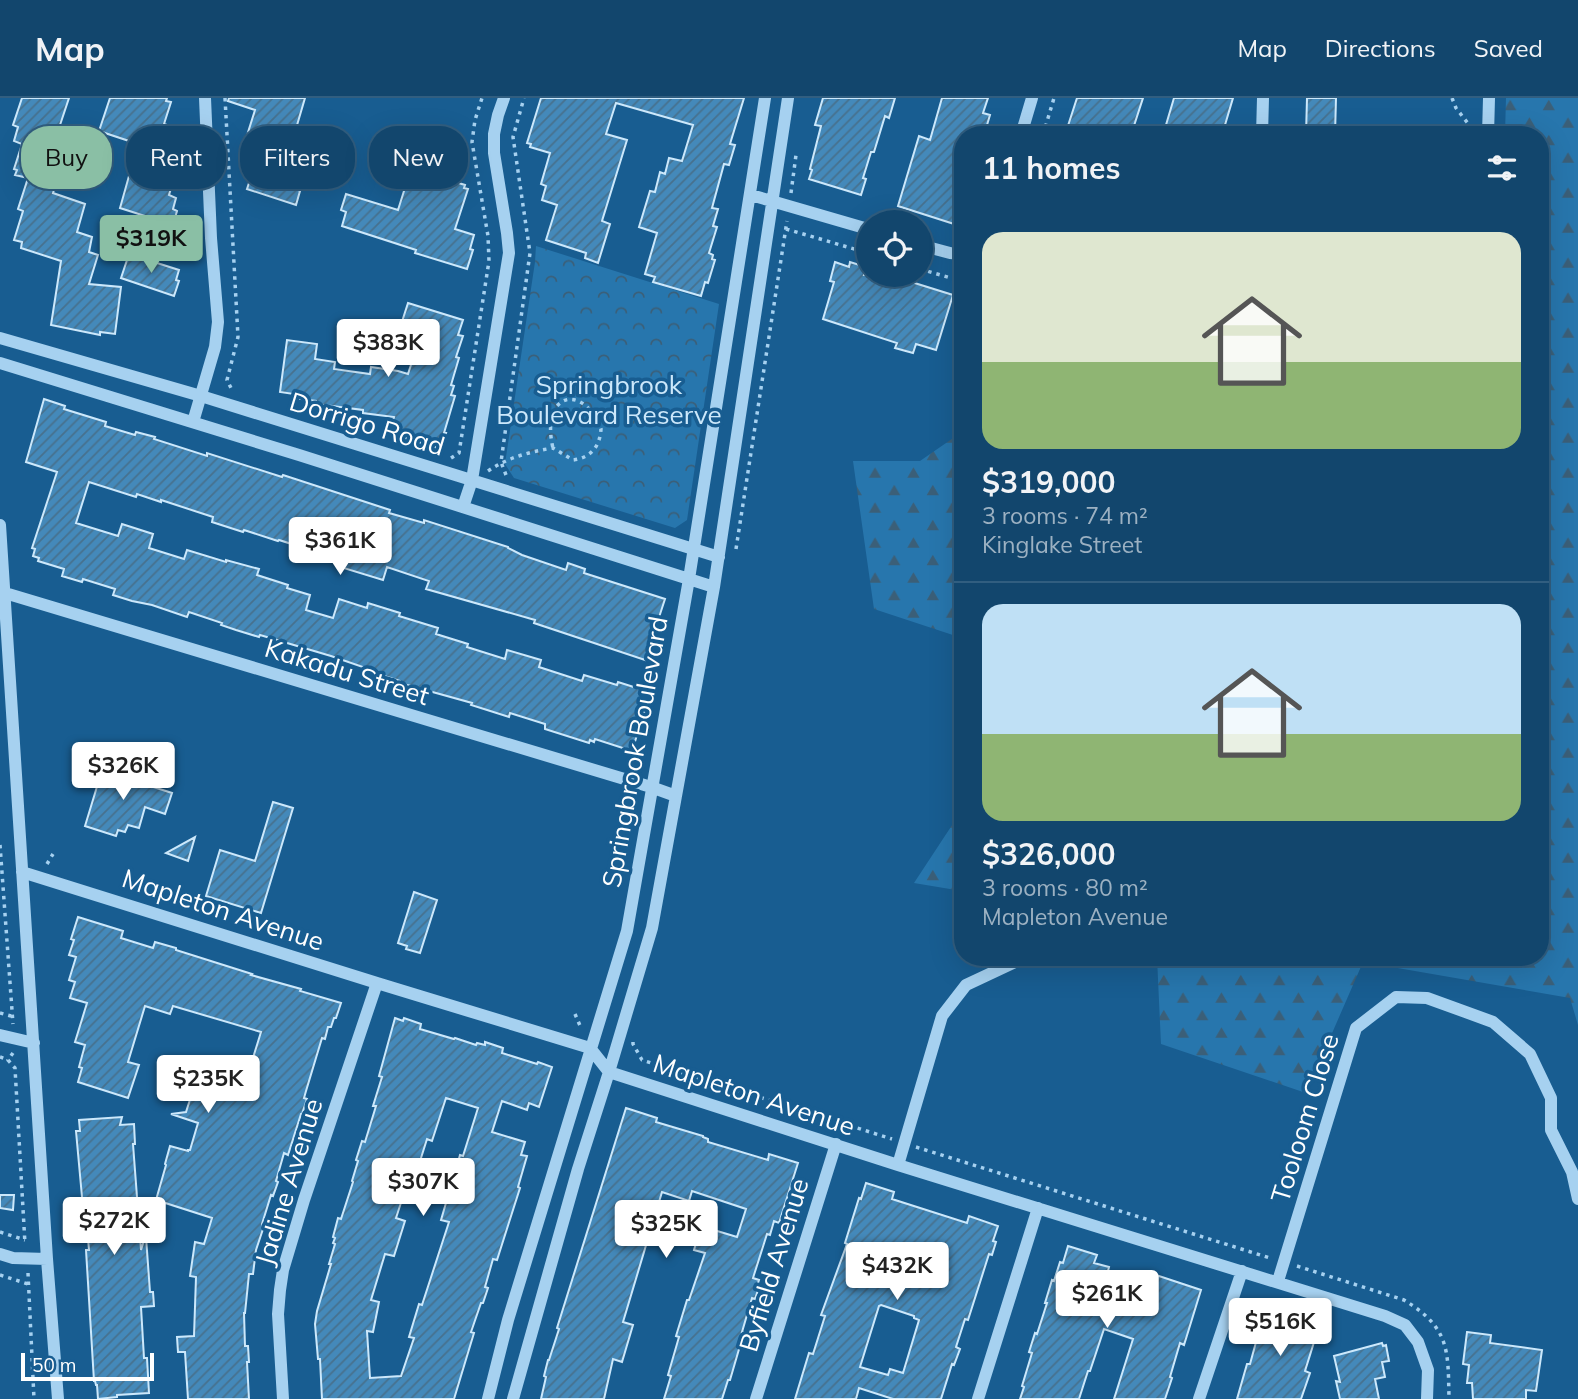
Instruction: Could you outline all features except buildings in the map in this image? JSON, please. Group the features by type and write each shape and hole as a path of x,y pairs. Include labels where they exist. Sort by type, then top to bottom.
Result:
{"street":[{"path":"193,422 215,346 218,323 205,98"},
{"path":"463,507 472,480 509,253 494,153 496,124 504,98"},
{"name":"Springbrook Boulevard","path":"488,1399 511,1308 628,930 694,549 765,98"},
{"name":"Springbrook Boulevard","path":"513,1399 578,1168 652,928 719,557 788,98"},
{"path":"1024,126 1032,98"},
{"path":"1262,126 1264,98"},
{"path":"1488,126 1489,98"},
{"path":"751,195 856,226"},
{"path":"933,248 954,253"},
{"name":"Dorrigo Road","path":"0,338 201,396 719,557"},
{"name":"Dorrigo Road","path":"0,363 714,587"},
{"path":"0,525 58,1399"},
{"name":"Kakadu Street","path":"3,591 676,796"},
{"name":"Mapleton Avenue","path":"22,872 590,1048"},
{"path":"898,1165 942,1016 966,985 1007,966"},
{"name":"Jadine Avenue","path":"283,1399 278,1314 283,1270 377,984"},
{"name":"Tooloom Close","path":"1278,1281 1356,1028 1396,997 1427,998 1493,1022 1530,1054 1552,1098 1551,1129 1572,1172 1578,1199"},
{"path":"0,1035 34,1042"},
{"path":"590,1048 609,1072"},
{"name":"Mapleton Avenue","path":"609,1072 1385,1316 1405,1325 1418,1342 1428,1370 1427,1399"},
{"name":"Byfield Avenue","path":"756,1399 836,1144"},
{"path":"978,1399 1038,1208"},
{"path":"0,1254 13,1258 47,1259"},
{"path":"1199,1399 1242,1271"}],"path":[{"path":"225,98 238,337 227,380 236,396"},
{"path":"445,461 459,453 489,261 488,236 472,142 482,98"},
{"path":"509,481 501,462 530,253 513,138 524,98"},
{"path":"1046,126 1054,98"},
{"path":"1452,98 1456,108 1472,126"},
{"path":"736,552 797,152"},
{"path":"786,228 856,249"},
{"path":"933,273 954,279"},
{"path":"486,472 523,453 553,448 573,460 586,457 597,447 601,435 600,424 580,403 565,400 554,410 551,425 553,448"},
{"path":"0,845 15,1051 8,1060"},
{"path":"47,864 53,854"},
{"path":"0,1013 12,1016"},
{"path":"637,1032 633,1044 642,1060 1404,1300 1418,1308 1438,1330 1446,1344 1449,1399"},
{"path":"0,1057 8,1060 15,1068 34,1399"},
{"path":"0,1232 25,1240"},
{"path":"0,1275 28,1284"}],"green space":[{"path":"1506,98 1578,98 1578,1025 1570,998 1386,966 1549,966 1549,126 1505,126"},
{"name":"Springbrook Boulevard Reserve","path":"536,246 719,304 687,520 675,528 514,478 505,464"},
{"path":"954,438 954,635 874,609 853,461 920,461"},
{"path":"954,822 954,890 914,883"},
{"path":"1157,966 1361,966 1306,1093 1161,1044"}]}
